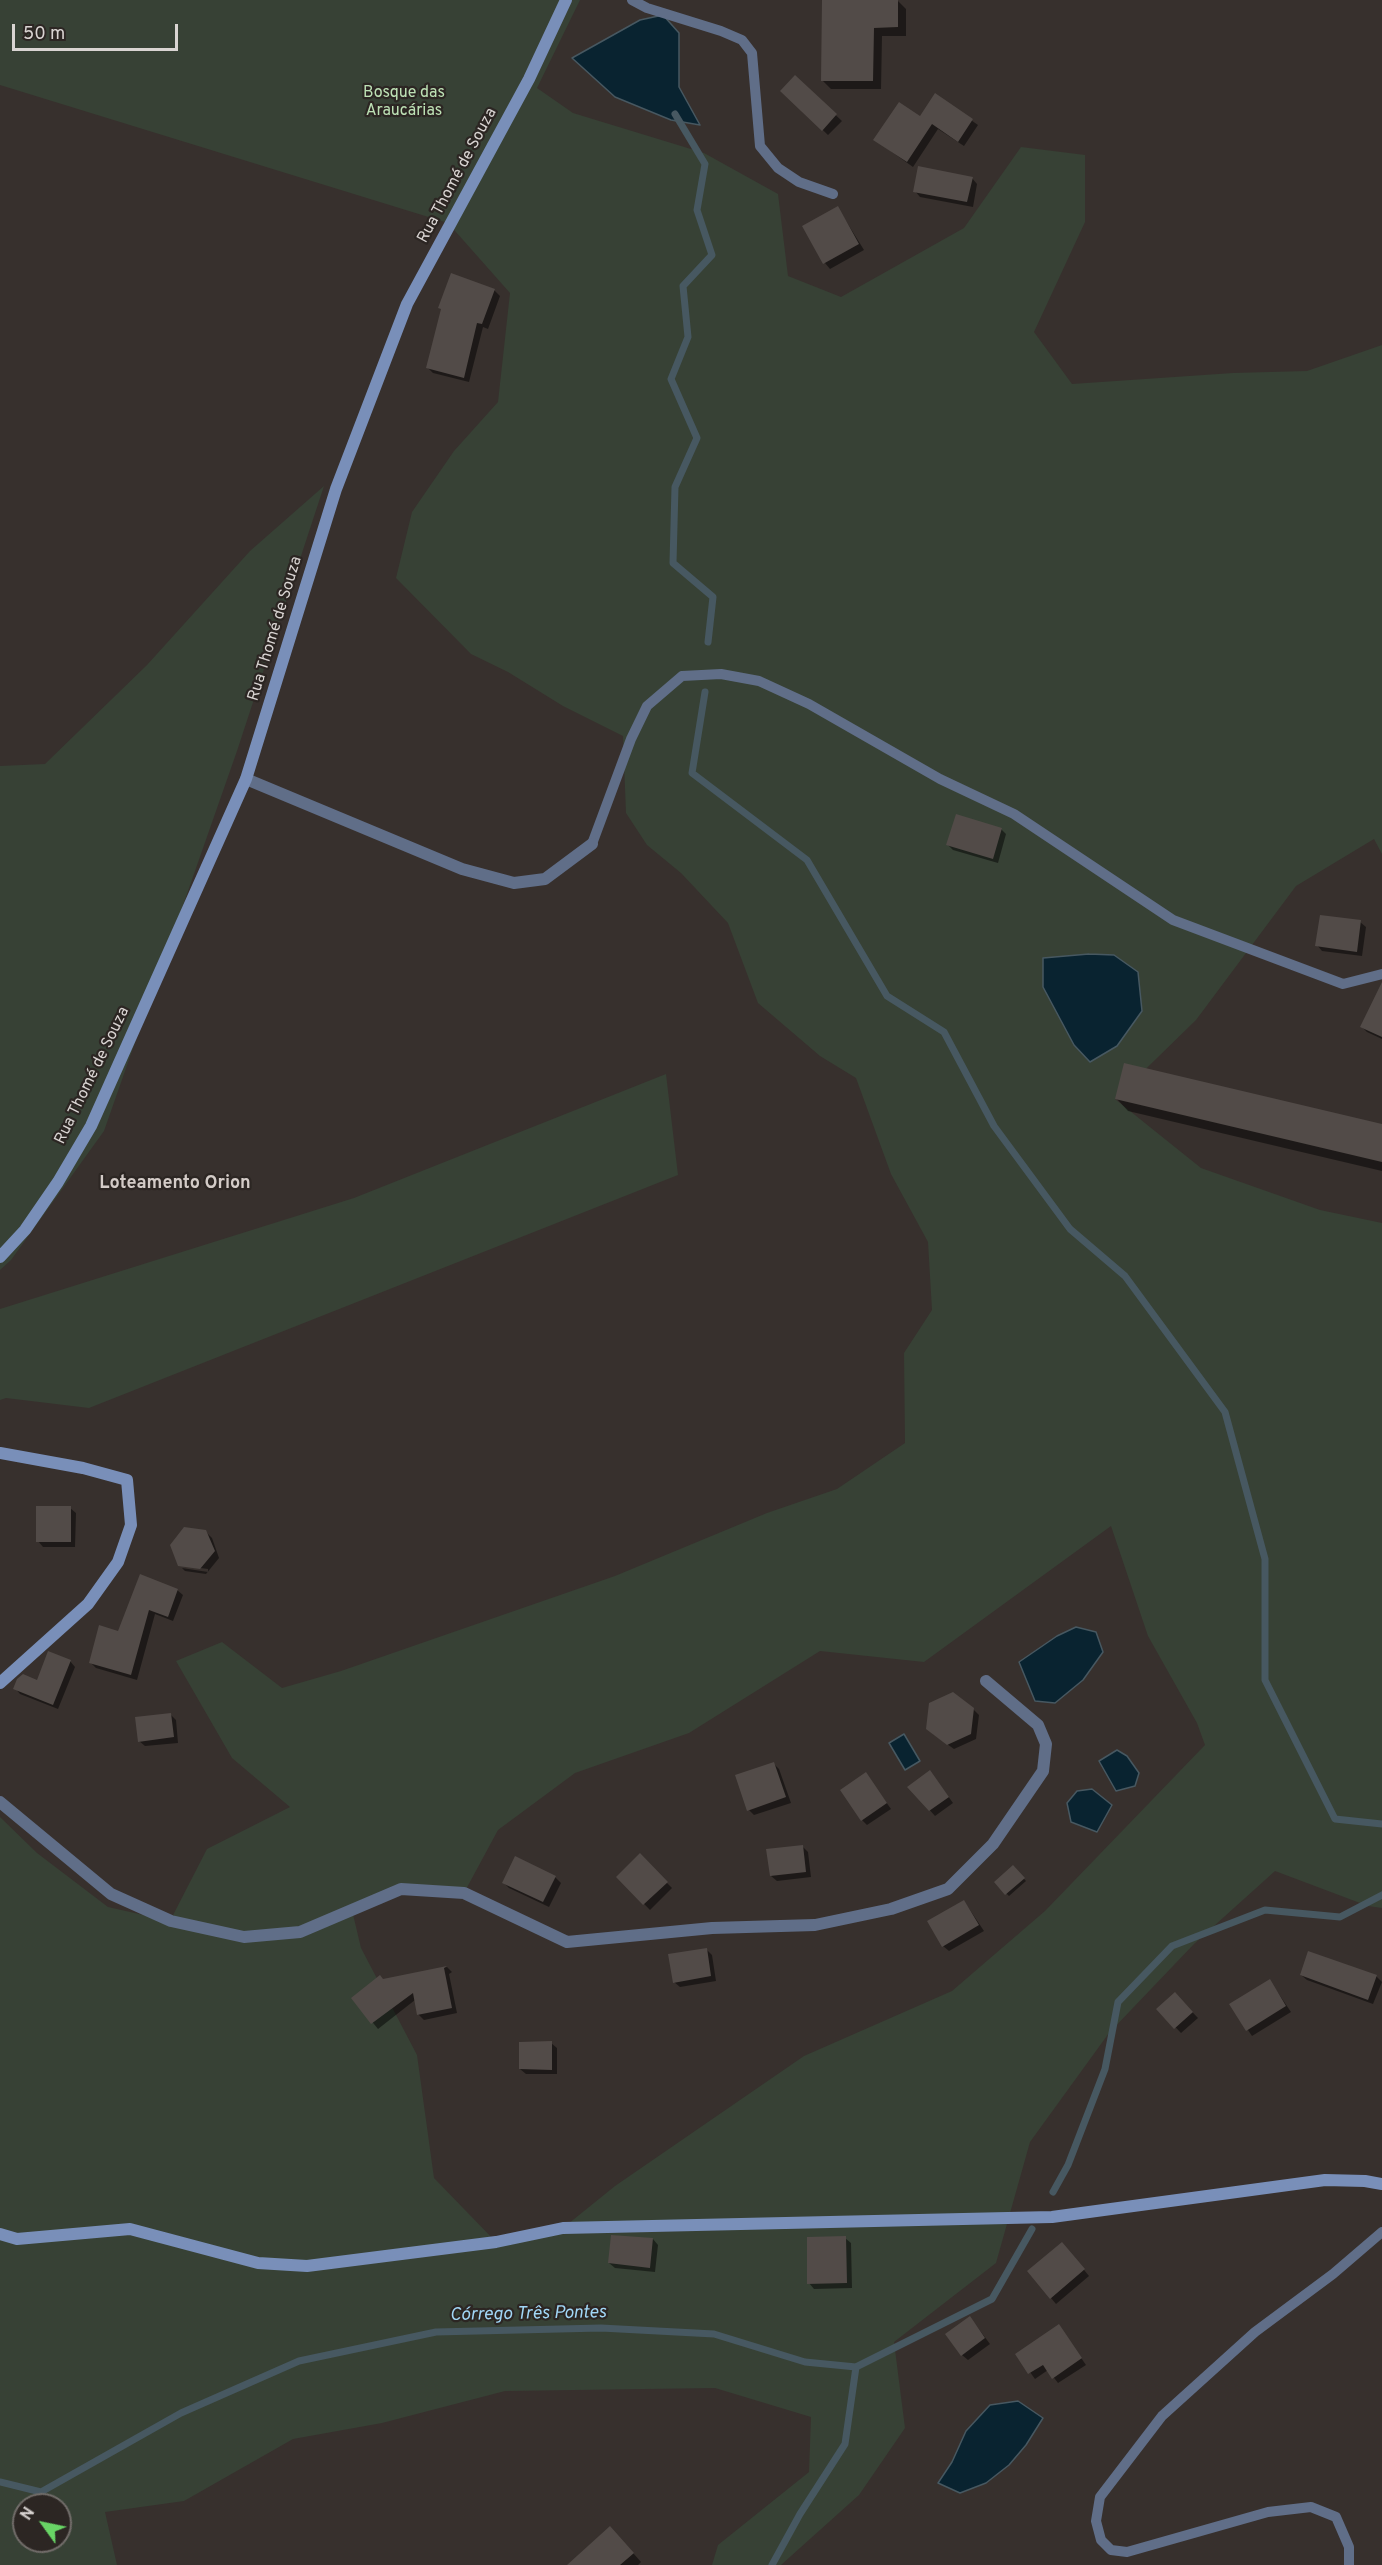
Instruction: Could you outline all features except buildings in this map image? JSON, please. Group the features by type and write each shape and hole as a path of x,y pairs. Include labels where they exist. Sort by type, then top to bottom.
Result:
{"street":[{"name":"Rua Thomé de Souza","path":"0,1257 26,1230 91,1126 246,779 336,489 407,304 529,79 566,0"},
{"path":"246,779 462,869 514,883 545,879 592,844"},
{"path":"0,1453 83,1468 128,1480 131,1525 118,1562 88,1604 0,1683"},
{"path":"0,1802 111,1894 171,1921 244,1937 300,1932 401,1888 464,1893 567,1942 712,1928 815,1925 891,1909 948,1889 993,1844 1043,1771 1046,1744 1038,1725 986,1681"},
{"path":"0,2234 17,2239 130,2229 258,2263 307,2266 496,2242 563,2228 1052,2217 1325,2180 1365,2181 1382,2184"}],"lane":[{"path":"632,0 647,8 721,31 742,40 752,53 760,146 778,168 799,182 833,194"},
{"path":"592,844 631,739 647,706 682,676 721,674 759,681 809,704 940,779 1014,814 1173,920 1343,984 1382,974"},
{"path":"1349,2565 1349,2547 1336,2517 1311,2506 1268,2512 1128,2552 1111,2550 1101,2540 1095,2521 1100,2497 1162,2416 1255,2332 1334,2274 1382,2232"}],"green space":[{"name":"Bosque das Araucárias","path":"0,0 580,0 537,88 573,113 704,153 778,194 788,276 841,297 964,228 1021,147 1085,155 1085,222 1034,332 1072,384 1233,373 1307,371 1382,345 1382,854 1374,839 1296,886 1196,1020 1115,1099 1201,1168 1320,1210 1382,1223 1382,1908 1368,1906 1275,1871 1194,1944 1109,2033 1030,2142 996,2263 894,2342 905,2428 859,2495 781,2565 712,2565 718,2545 809,2472 811,2417 715,2388 505,2391 382,2423 293,2439 184,2501 105,2512 117,2565 0,2565 0,1817 37,1853 108,1907 170,1921 207,1849 290,1807 232,1758 176,1661 222,1642 282,1688 341,1671 615,1576 767,1513 837,1489 905,1443 904,1353 932,1310 928,1242 891,1174 856,1078 820,1056 758,1003 728,923 681,873 647,845 626,813 623,736 563,706 508,672 471,654 396,578 412,512 454,451 498,402 510,293 448,223 0,85","holes":["1111,1526 1148,1636 1197,1723 1205,1745 1045,1911 952,1991 804,2056 615,2186 563,2228 496,2242 434,2178 417,2055 361,1948 352,1910 401,1889 464,1893 498,1830 575,1773 689,1733 820,1651 924,1662"]},
{"path":"324,486 237,751 104,1131 11,1260 0,1270 0,766 45,764 147,665 250,551"},
{"path":"666,1074 678,1175 89,1408 6,1398 0,1400 0,1309 354,1198"}],"water":[{"path":"663,15 679,33 679,87 700,125 671,120 615,97 572,58 640,20"},
{"path":"1089,954 1114,955 1138,972 1142,1011 1117,1046 1090,1062 1074,1045 1043,987 1043,958"},
{"path":"1076,1627 1096,1632 1103,1652 1083,1680 1055,1703 1035,1701 1019,1662 1057,1636"},
{"path":"904,1734 920,1761 905,1770 889,1743"},
{"path":"1117,1750 1127,1756 1139,1773 1135,1786 1116,1791 1099,1761"},
{"path":"1092,1789 1112,1805 1097,1832 1071,1822 1067,1803 1077,1791"},
{"path":"1018,2401 1043,2418 1026,2445 1009,2465 986,2483 960,2493 938,2483 952,2462 966,2431 990,2405"}],"waterway":[{"path":"675,114 705,164 697,210 712,255 683,286 688,337 671,379 697,438 675,487 673,563 713,597 708,642"},
{"path":"705,692 692,773 807,860 887,996 944,1032 994,1126 1070,1229 1125,1276 1225,1412 1265,1559 1265,1680 1335,1819 1382,1824"},
{"name":"Córrego Três Pontes","path":"1053,2192 1068,2165 1105,2069 1118,2002 1172,1946 1265,1910 1340,1917 1382,1895"},
{"name":"Córrego Três Pontes","path":"0,2482 41,2492 181,2413 299,2361 436,2332 601,2328 714,2334 805,2362 856,2367 992,2299 1032,2229"},
{"path":"772,2565 800,2514 845,2444 856,2367"}],"district":[{"name":"Loteamento Orion","path":"175,1184"}]}
